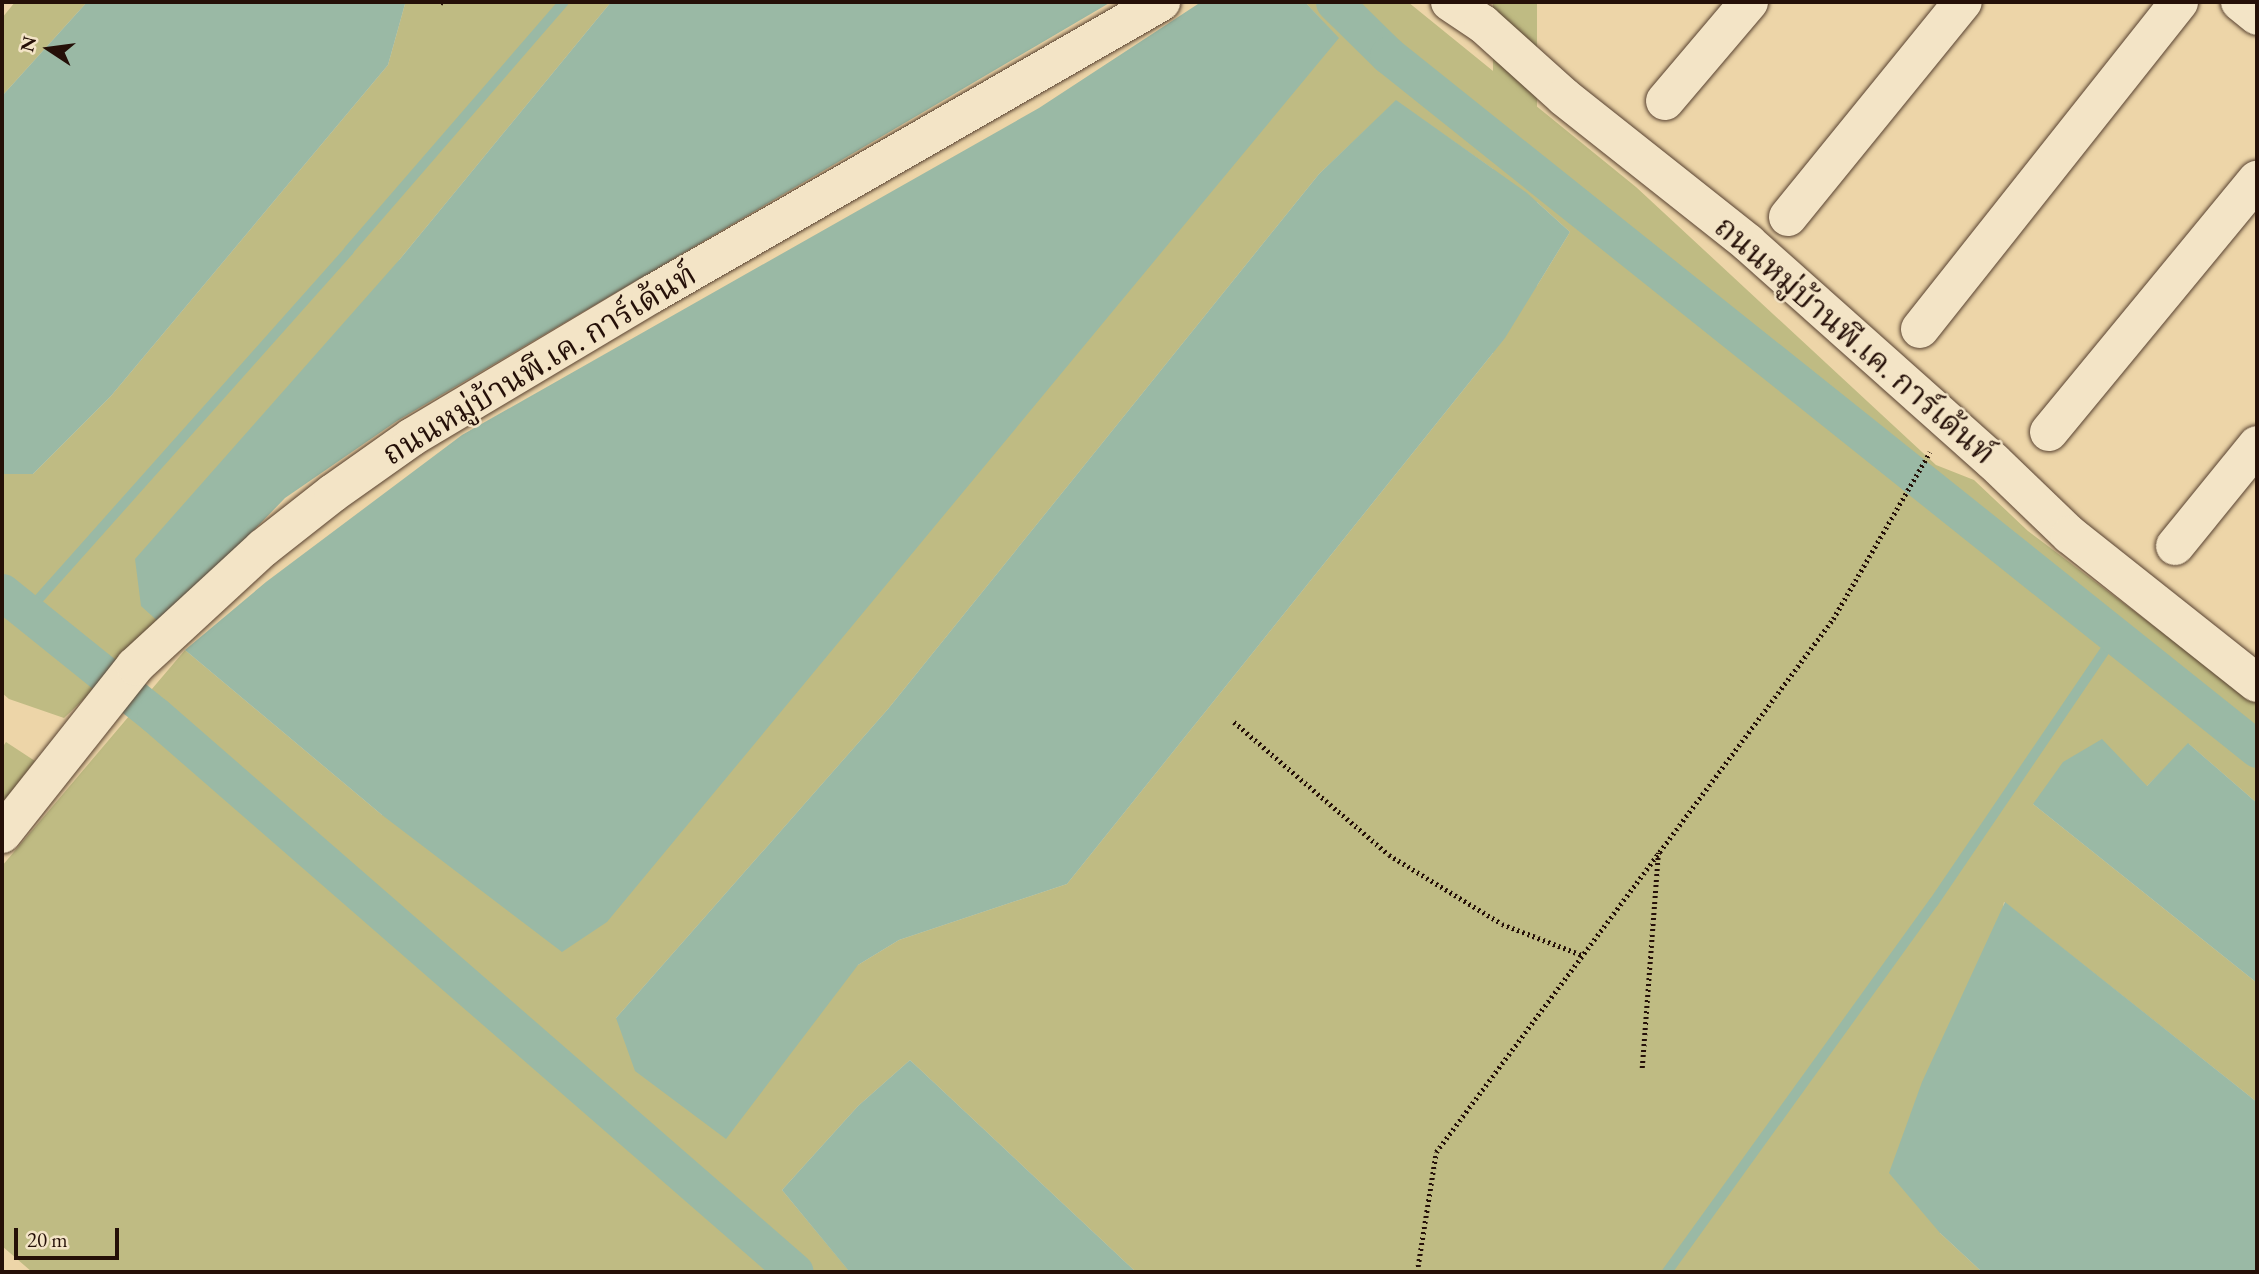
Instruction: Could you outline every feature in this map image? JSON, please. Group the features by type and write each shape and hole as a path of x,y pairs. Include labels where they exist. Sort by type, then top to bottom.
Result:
{"street":[{"name":"ถนนหมู่บ้านพี.เค. การ์เด้นท์","path":"2,834 135,666 263,548 412,437 652,293 1161,2"},
{"name":"ถนนหมู่บ้านพี.เค. การ์เด้นท์","path":"1450,2 1483,24 1564,97 1748,243 1993,461 2070,535 2257,683"},
{"path":"1665,101 1749,2"},
{"path":"1788,217 1963,2"},
{"path":"1920,329 2179,2"},
{"path":"2240,2 2257,16"},
{"path":"2049,432 2257,180"},
{"path":"2175,546 2257,445"}],"path":[{"path":"1417,1272 1436,1152 1833,619 1933,448"},
{"path":"1234,722 1389,855 1502,924 1582,956"},
{"path":"1642,1068 1658,853"}],"shaded area":[{"path":"15,2 87,2 2,96 2,18"},
{"path":"87,2 405,4 388,65 111,396 33,474 2,474 2,96"},
{"path":"401,2 611,2 400,259 162,625 64,718 9,699 2,693 2,474 33,474 111,396 388,65 405,4"},
{"path":"611,2 1111,2 397,421 285,498 162,625 141,606 135,559 400,259"},
{"path":"1201,2 1305,2 1339,38 607,922 562,952 382,815 185,650 266,582 462,435 1039,108"},
{"path":"1305,2 1408,2 1636,187 1936,465 1974,480 2028,531 2257,704 2257,803 2189,744 2147,786 2033,804 2257,983 2257,1102 2004,902 1940,1233 1982,1272 1136,1272 910,1060 858,1106 782,1190 850,1272 32,1272 2,1246 2,866 185,650 382,815 1338,38","holes":["1396,101 1527,193 1570,232 1505,338 1067,884 899,940 858,965 616,1018 888,709 1319,174"]},
{"path":"1493,2 1537,2 1537,1001 1493,1001"},
{"path":"1396,100 1527,193 1570,232 1505,338 1067,884 899,940 858,965 726,1139 635,1071 616,1018 888,709 1319,174"},
{"path":"2102,739 2147,786 2188,743 2257,803 2257,983 2033,804 2063,762"},
{"path":"6,742 35,761 2,803 2,748"},
{"path":"2005,902 2257,1102 2257,1272 1982,1272 1940,1233 1889,1173 1922,1082"},
{"path":"910,1060 1136,1272 848,1270 782,1190 858,1106"}],"waterway":[{"path":"27,612 349,250 564,2"},
{"path":"1334,2 1388,55 2257,749"},
{"path":"2,592 155,715 795,1272"},
{"path":"1667,1272 1934,902 2115,636"}]}
